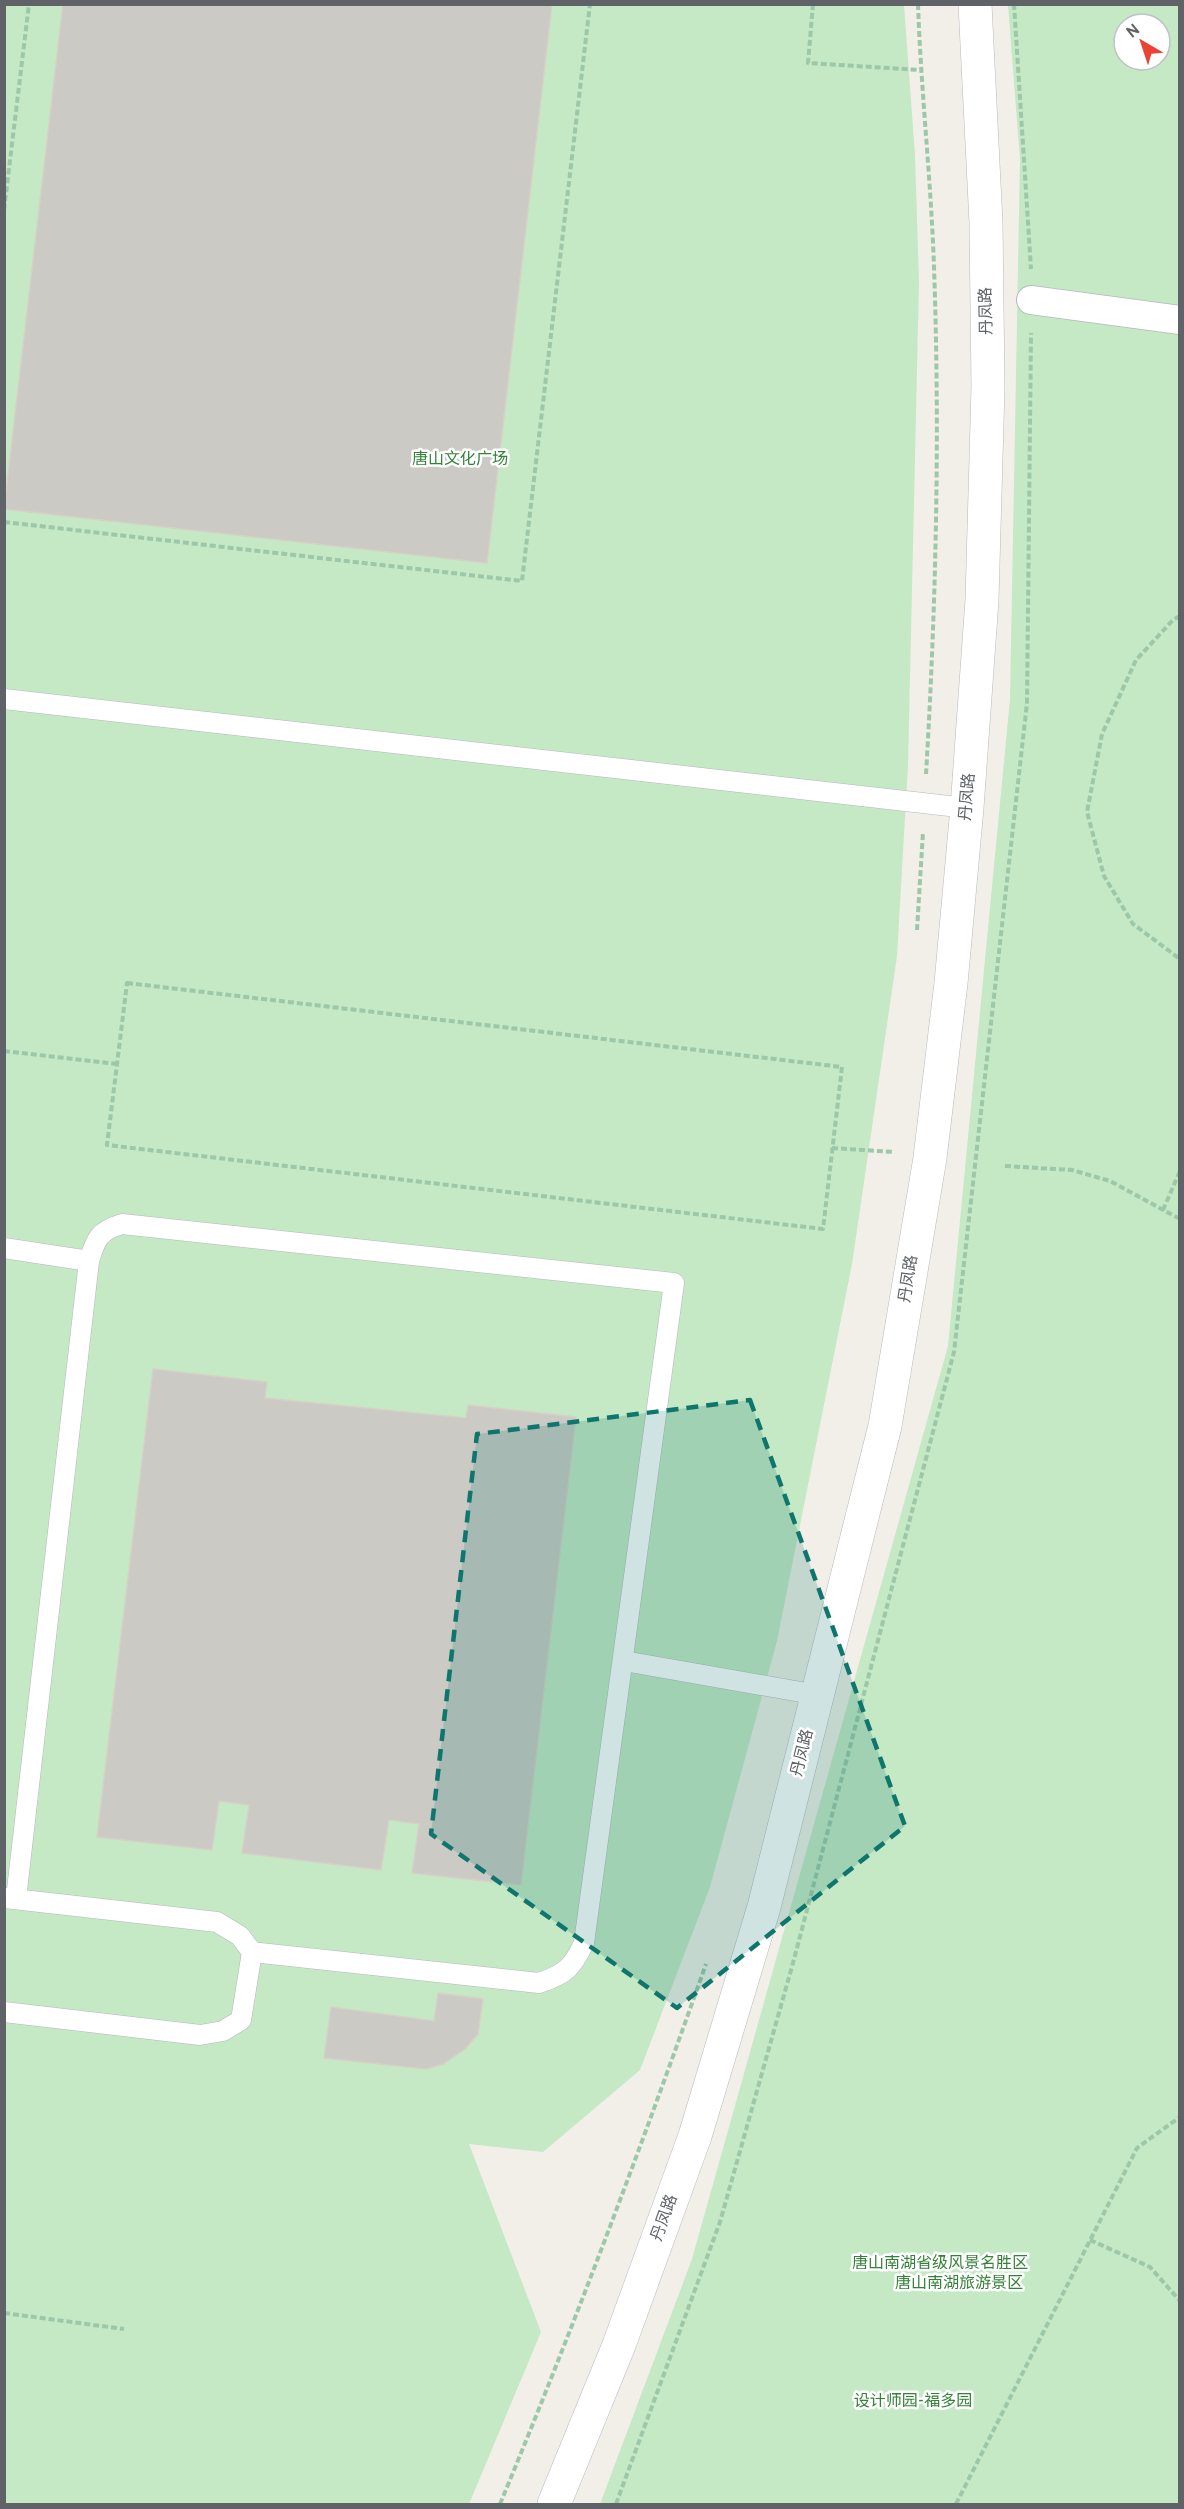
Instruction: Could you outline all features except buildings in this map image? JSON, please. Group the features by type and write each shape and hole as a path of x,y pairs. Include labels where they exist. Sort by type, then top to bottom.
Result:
{"main road":[{"name":"丹凤路","path":"554,2505 619,2345 695,2136 764,1907 887,1415 930,1158 951,983 967,808 982,600 988,387 986,223 975,4"}],"street":[{"path":"1031,300 1179,320"}],"lane":[{"path":"4,699 967,808"},
{"path":"4,2012 200,2035 223,2031 241,2020 252,1952 240,1936 217,1922 10,1898 89,1261 95,1243 105,1230 122,1224 674,1283 584,1943 574,1962 560,1976 539,1983 252,1952"},
{"path":"4,1248 89,1261"},
{"path":"624,1661 818,1695"}],"path":[{"path":"4,210 29,4"},
{"path":"4,522 522,581 590,4"},
{"path":"813,4 808,63 920,70"},
{"path":"916,937 925,803 933,617 936,389 934,265 920,70 918,4"},
{"path":"1179,616 1136,660 1102,734 1087,812 1104,876 1133,924 1179,959"},
{"path":"127,983 842,1066 832,1148 823,1229 107,1145 127,983"},
{"path":"4,1051 117,1065"},
{"path":"892,1164 895,1141"},
{"path":"832,1148 894,1152"},
{"path":"1005,1166 1072,1170 1110,1181 1179,1219"},
{"path":"1163,1210 1179,1171"},
{"path":"500,2505 544,2398 660,2093 707,1961"},
{"path":"956,2505 1137,2148 1179,2117"},
{"path":"1090,2240 1150,2267 1179,2301"},
{"path":"4,2313 124,2329"}],"highlighted area":[{"path":"750,1400 905,1826 677,2008 431,1834 477,1434"}],"green space":[{"name":"唐山文化广场","path":"5,5 904,5 915,155 919,281 908,765 897,956 852,1264 777,1641 710,1887 640,2070 543,2152 469,2144 541,2332 469,2504 5,2504"},
{"name":"唐山南湖旅游景区","path":"1008,5 1179,5 1179,2504 600,2504 692,2259 948,1346 1010,699 1020,159"}],"park label":[{"name":"唐山南湖省级风景名胜区","path":"940,2264"},
{"name":"设计师园-福多园","path":"913,2402"}]}
